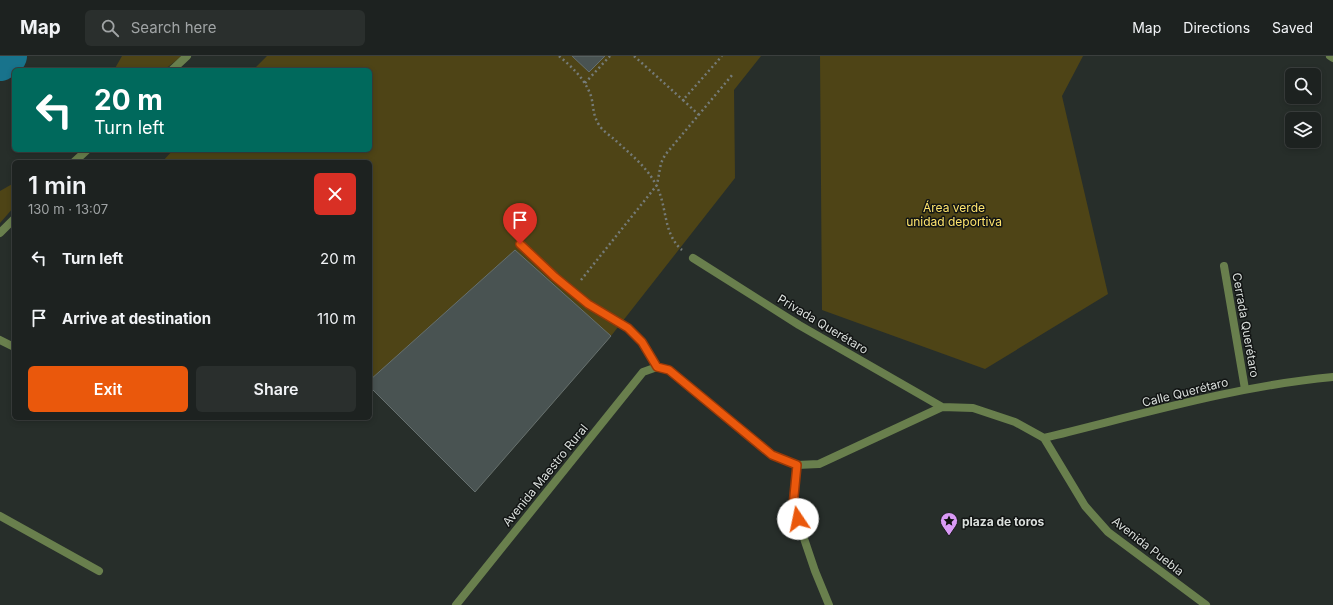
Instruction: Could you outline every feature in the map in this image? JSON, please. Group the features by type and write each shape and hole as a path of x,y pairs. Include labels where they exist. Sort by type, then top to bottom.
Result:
{"street":[{"path":"174,68 187,56"},
{"path":"76,160 85,152"},
{"path":"0,233 12,221"},
{"path":"520,244 588,304 628,328 642,342 657,367 669,370 772,455 797,465 819,464 942,407 973,408 1015,422 1044,438"},
{"name":"Privada Querétaro","path":"693,258 799,325 942,407"},
{"name":"Cerrada Querétaro","path":"1224,266 1246,389"},
{"path":"0,340 12,346"},
{"name":"Avenida Maestro Rural","path":"456,605 643,372 657,367"},
{"name":"Calle Querétaro","path":"1044,438 1246,389 1300,380 1333,377"},
{"name":"Avenida Puebla","path":"1044,438 1085,506 1108,532 1206,605"},
{"path":"797,465 793,506 814,571 829,605"},
{"path":"0,516 99,572"}],"path":[{"path":"559,56 573,68 585,83 591,97 592,111 600,126 645,167 657,185 670,235 674,243 693,258"},
{"path":"585,83 610,56"},
{"path":"634,56 699,115"},
{"path":"683,100 722,56"},
{"path":"572,291 657,185 661,163 665,154 733,74"}],"green space":[{"path":"122,56 182,56 167,68 115,68"},
{"path":"267,56 761,56 734,90 735,178 611,336 475,492 372,389 372,160 164,160 171,152 372,152 372,68 255,68"},
{"name":"Área verde unidad deportiva","path":"820,56 1083,56 1062,96 1108,294 985,369 822,310"},
{"path":"12,184 12,209 0,223 0,191"}],"building":[{"path":"572,56 605,56 589,72"},
{"path":"515,250 611,336 475,492 372,389 372,378"}],"waterway":[{"path":"0,62 8,56"}],"place":[{"name":"plaza de toros","path":"949,536"}],"route":[{"path":"520,244 555,277 588,304 628,328 642,342 657,367 669,370 772,455 797,465 793,506 798,519"}]}
